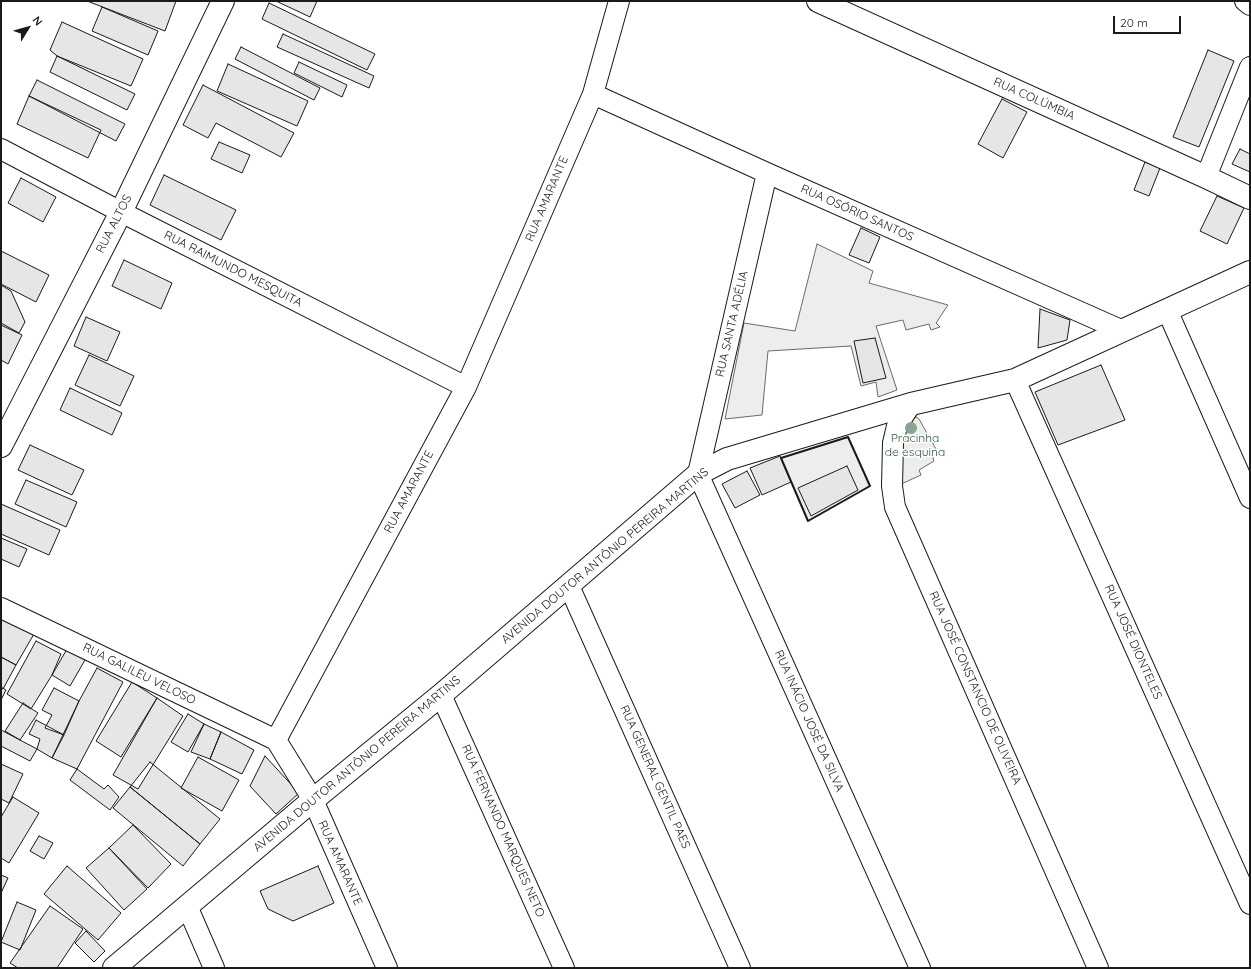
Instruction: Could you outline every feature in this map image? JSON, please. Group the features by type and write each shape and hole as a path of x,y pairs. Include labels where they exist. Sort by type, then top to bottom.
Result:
{"street":[{"name":"RUA ALTOS","path":"1,446 121,212 223,1"},
{"name":"RUA AMARANTE","path":"387,968 313,800 276,740 466,387 593,94 619,1"},
{"name":"RUA COLÚMBIA","path":"818,1 1206,176 1250,198"},
{"path":"1245,1 1250,5"},
{"path":"1206,176 1250,67"},
{"name":"RUA OSÓRIO SANTOS","path":"593,94 1122,331"},
{"name":"RUA RAIMUNDO MESQUITA","path":"1,149 121,212 466,387"},
{"name":"RUA SANTA ADÉLIA","path":"698,474 767,173"},
{"name":"AVENIDA DOUTOR ANTÔNIO PEREIRA MARTINS","path":"114,968 570,586 698,474 727,459 911,404 1015,380 1250,272"},
{"path":"1167,310 1250,498"},
{"name":"RUA JOSÉ DIONTELES","path":"1015,380 1250,904"},
{"name":"RUA JOSÉ CONSTANCIO DE OLIVEIRA","path":"911,404 897,426 892,443 892,486 895,507 1098,968"},
{"name":"RUA INÁCIO JOSÉ DA SILVA","path":"698,474 920,968"},
{"name":"RUA GENERAL GENTIL PAES","path":"570,586 740,968"},
{"name":"RUA GALILEU VELOSO","path":"1,608 276,740"},
{"name":"RUA FERNANDO MARQUES NETO","path":"441,695 564,968"},
{"path":"187,906 214,968"}],"shaded area":[{"path":"817,244 873,271 869,283 948,305 936,323 940,327 931,330 929,324 906,330 903,320 876,326 897,390 878,397 876,382 861,386 851,346 768,351 762,415 725,419 744,323 795,331"},
{"name":"Pracinha de esquina","path":"916,417 919,419 936,449 931,452 934,461 919,470 921,475 899,485 899,443 911,418"},
{"path":"848,437 870,486 808,521 781,458"}],"building":[{"path":"87,1 176,1 165,31"},
{"path":"276,1 317,1 310,17"},
{"path":"269,3 375,54 367,70 262,19"},
{"path":"102,7 158,31 148,55 92,31"},
{"path":"62,22 143,59 131,86 57,56 50,50"},
{"path":"283,34 374,76 369,88 277,47"},
{"path":"241,47 320,88 314,100 235,59"},
{"path":"1208,50 1234,61 1199,147 1173,137"},
{"path":"57,56 135,94 127,110 50,72"},
{"path":"299,62 347,85 342,97 294,73"},
{"path":"228,64 308,101 297,126 217,91"},
{"path":"37,80 125,124 116,141 29,96"},
{"path":"203,85 294,133 281,157 216,123 208,138 183,125"},
{"path":"29,96 101,130 88,158 17,124"},
{"path":"1002,99 1027,112 1003,158 978,144"},
{"path":"219,142 250,155 242,173 211,159"},
{"path":"1240,149 1250,154 1250,172 1232,164"},
{"path":"1145,162 1160,168 1149,196 1134,190"},
{"path":"164,175 236,210 221,240 150,205"},
{"path":"21,178 56,197 43,222 8,203"},
{"path":"1217,196 1244,208 1227,244 1200,231"},
{"path":"861,228 880,237 869,263 849,255"},
{"path":"1,251 49,275 36,302 1,284"},
{"path":"124,260 172,283 161,309 112,286"},
{"path":"1,285 11,291 25,322 19,333 1,323"},
{"path":"1040,309 1070,320 1067,340 1038,348"},
{"path":"86,317 120,332 107,361 74,346"},
{"path":"1,325 22,335 8,364 1,360"},
{"path":"875,338 886,378 863,383 854,341"},
{"path":"89,355 134,376 120,406 75,385"},
{"path":"1101,365 1125,420 1058,445 1035,392"},
{"path":"70,388 122,413 112,435 60,410"},
{"path":"30,445 84,470 72,495 18,470"},
{"path":"780,456 791,482 762,495 750,468"},
{"path":"847,466 858,490 811,516 798,488"},
{"path":"747,471 760,495 735,508 722,484"},
{"path":"26,480 77,502 66,527 15,504"},
{"path":"1,504 60,530 49,555 1,534"},
{"path":"1,538 27,549 19,567 1,559"},
{"path":"1,616 34,634 16,665 1,657"},
{"path":"36,641 61,654 52,675 31,709 7,694"},
{"path":"67,649 85,660 70,686 52,675"},
{"path":"1,657 16,665 3,689 1,688"},
{"path":"97,668 123,682 77,769 52,758 79,701"},
{"path":"132,682 157,698 121,757 96,741"},
{"path":"1,687 6,690 1,700"},
{"path":"54,688 79,701 64,735 45,728 52,715 42,710"},
{"path":"157,698 183,716 138,789 113,775"},
{"path":"23,703 38,713 20,740 5,731"},
{"path":"188,714 204,724 188,752 171,742"},
{"path":"36,720 64,735 52,758 37,749 40,739 29,734"},
{"path":"204,724 221,732 210,759 191,752"},
{"path":"1,730 37,749 30,761 1,746"},
{"path":"221,732 254,750 242,774 210,759"},
{"path":"265,756 299,793 276,814 250,786"},
{"path":"198,757 239,780 222,811 181,788"},
{"path":"150,762 220,819 200,844 130,787"},
{"path":"1,764 23,774 9,803 1,799"},
{"path":"77,769 104,789 108,785 119,797 110,810 70,780"},
{"path":"130,787 200,844 183,866 113,808"},
{"path":"13,797 39,813 9,863 1,858 1,817"},
{"path":"133,825 171,864 148,888 109,848"},
{"path":"39,836 53,843 44,859 30,851"},
{"path":"109,848 147,889 124,910 86,868"},
{"path":"67,866 121,913 98,940 44,894"},
{"path":"318,866 334,903 293,921 268,909 260,891"},
{"path":"1,875 8,878 1,893"},
{"path":"17,902 36,910 20,950 1,942"},
{"path":"50,906 83,929 57,968 18,968 10,963"},
{"path":"86,931 105,951 94,962 75,943"}],"wall":[{"path":"848,437 870,486 808,521 781,458 848,437"}]}
